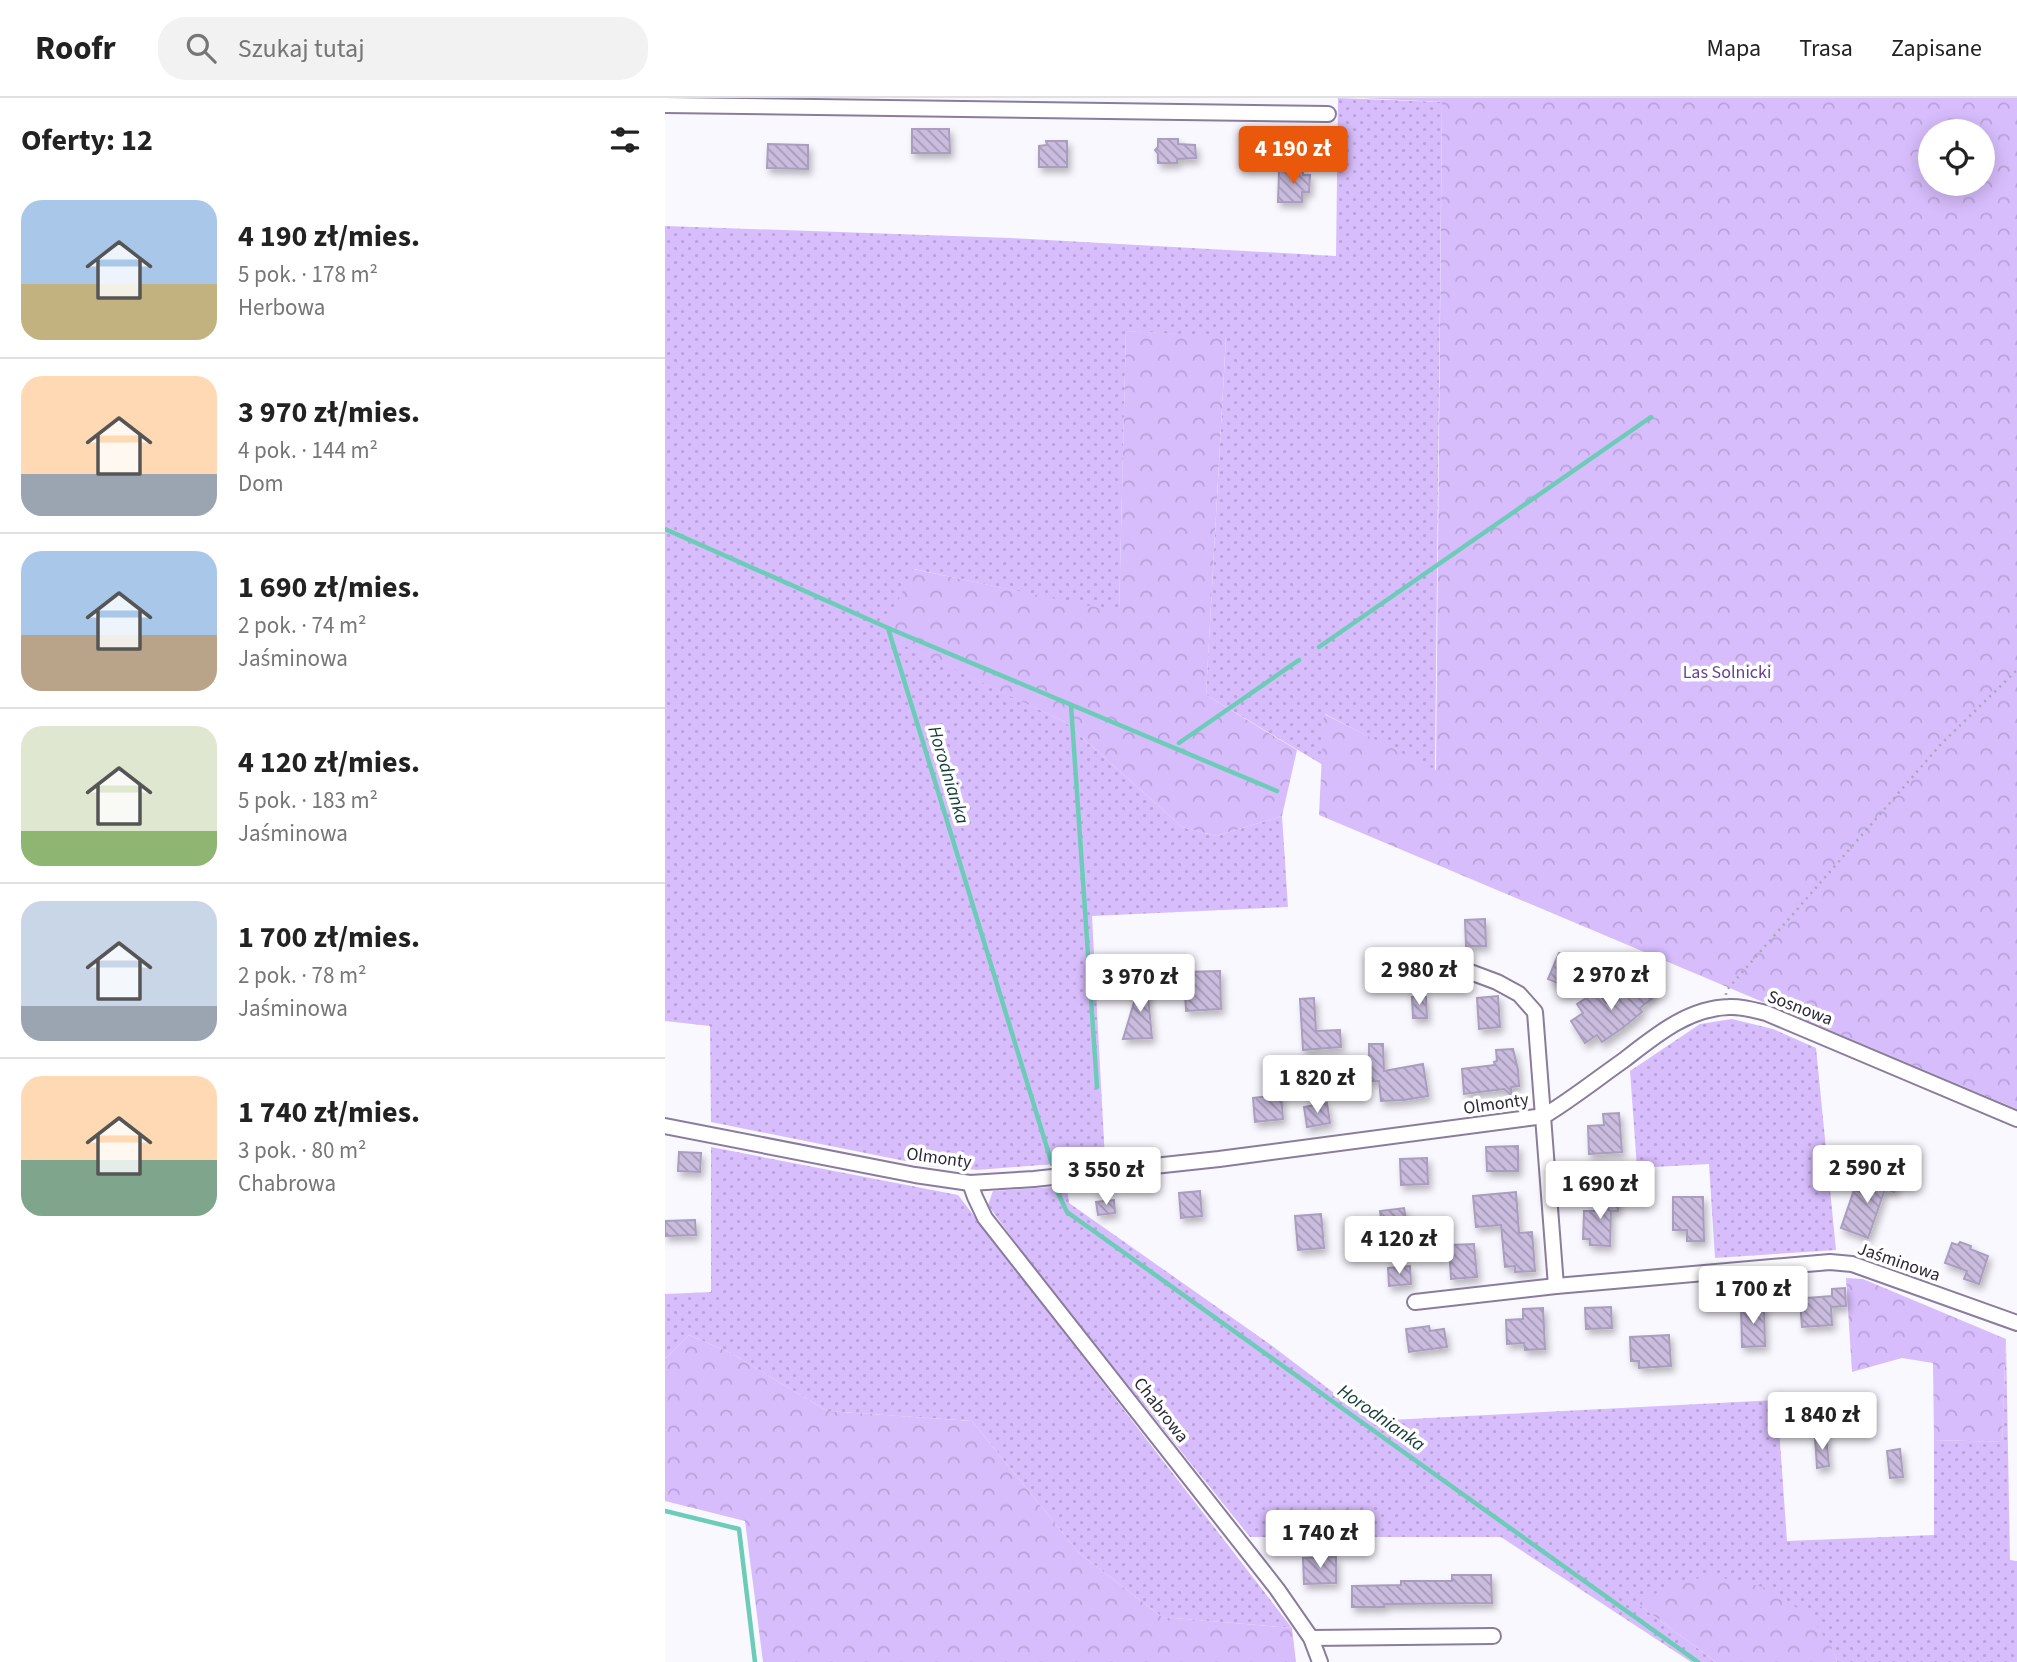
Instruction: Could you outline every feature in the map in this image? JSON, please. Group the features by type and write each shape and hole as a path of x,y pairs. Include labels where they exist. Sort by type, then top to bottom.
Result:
{"street":[{"path":"665,105 1129,104 1328,114"},
{"path":"1412,959 1430,959 1446,963 1497,982 1519,994 1535,1012 1556,1286"},
{"name":"Sosnowa","path":"1544,1116 1664,1030 1707,1010 1742,1007 1766,1013 2017,1119"},
{"name":"Olmonty","path":"665,1126 915,1175 970,1183 1034,1179 1219,1159 1544,1116"},
{"name":"Chabrowa","path":"970,1183 985,1218 1277,1589 1311,1638 1320,1662"},
{"name":"Jaśminowa","path":"1415,1302 1556,1286 1831,1262 1852,1264 2017,1323"},
{"path":"1311,1638 1493,1636"}],"path":[{"path":"1727,1007 1726,991 1943,743 2017,670"}],"green space":[{"path":"1338,98 1442,102 1435,771 1325,714 1323,765 1206,695 1226,337 1126,331 1119,613 914,569 883,635 1065,722 1182,827 1216,836 1282,816 1288,907 1092,916 1105,1160 977,1170 930,1166 711,1122 710,1026 665,1021 665,226 1010,238 1336,256"},
{"name":"Las Solnicki","path":"1361,98 2017,98 2017,1109 1319,815 1324,714 1436,770 1442,102"},
{"path":"1126,331 1226,336 1206,695 1297,750 1282,816 1216,836 1182,827 1065,722 882,635 913,569 1119,612"},
{"path":"1732,1019 1773,1029 1816,1048 1836,1250 1715,1258 1709,1164 1637,1168 1630,1071 1700,1024"},
{"path":"711,1147 958,1195 1292,1628 1162,1617 1079,1553 972,1421 827,1411 731,1353 689,1335 665,1359 665,1294 711,1292"},
{"path":"1067,1186 1069,1203 1271,1345 1371,1421 1777,1400 1787,1541 1934,1535 1934,1440 2002,1442 2006,1339 2010,1560 2017,1561 2017,1662 1837,1662 1832,1648 1638,1604 1716,1662 1691,1662 1501,1537 1250,1537 1032,1266 988,1205 993,1191"},
{"path":"1846,1278 1863,1279 2006,1339 2002,1442 1934,1440 1933,1363 1902,1358 1852,1372"},
{"path":"689,1335 731,1353 827,1411 972,1421 1079,1553 1162,1617 1292,1628 1296,1662 763,1662 745,1521 665,1501 665,1359"},
{"path":"1714,1576 1763,1587 1809,1615 1832,1648 1837,1662 1716,1662 1638,1604 1675,1582"}],"building":[{"path":"912,129 949,129 950,153 912,153"},
{"path":"1158,139 1178,139 1178,144 1195,145 1196,158 1177,159 1177,163 1158,163 1155,150 1158,147"},
{"path":"1046,141 1067,141 1067,167 1039,167 1039,146 1047,145"},
{"path":"768,144 808,145 808,169 767,168"},
{"path":"1279,171 1303,171 1303,175 1310,175 1309,192 1302,192 1302,202 1278,202"},
{"path":"1485,919 1486,946 1466,946 1465,920"},
{"path":"1559,953 1580,961 1569,988 1548,979"},
{"path":"1145,966 1152,1038 1123,1039"},
{"path":"1220,971 1221,1009 1186,1011 1184,972"},
{"path":"1641,978 1654,997 1640,1008 1642,1012 1602,1042 1597,1035 1585,1043 1571,1021 1583,1013 1577,1004 1597,991 1606,1003"},
{"path":"1498,996 1500,1027 1479,1029 1477,998"},
{"path":"1412,997 1426,997 1427,1018 1413,1018"},
{"path":"1314,998 1316,1031 1340,1030 1341,1047 1303,1050 1300,999"},
{"path":"1369,1044 1383,1044 1384,1071 1423,1064 1428,1096 1381,1101 1379,1081 1369,1081"},
{"path":"1513,1049 1519,1086 1511,1087 1512,1096 1504,1089 1464,1094 1462,1069 1495,1065 1496,1050"},
{"path":"1281,1095 1283,1119 1255,1122 1253,1098"},
{"path":"1327,1103 1330,1123 1307,1127 1304,1107"},
{"path":"1619,1113 1622,1152 1589,1154 1588,1126 1604,1125 1603,1114"},
{"path":"1518,1146 1518,1171 1487,1171 1486,1147"},
{"path":"679,1152 701,1153 700,1172 678,1171"},
{"path":"1427,1158 1428,1184 1401,1185 1400,1159"},
{"path":"1871,1172 1898,1181 1894,1192 1885,1189 1868,1238 1841,1228 1854,1190 1863,1193"},
{"path":"1200,1191 1202,1216 1181,1218 1179,1193"},
{"path":"1516,1192 1519,1233 1532,1232 1535,1271 1515,1272 1515,1266 1505,1267 1501,1225 1476,1227 1473,1196"},
{"path":"1598,1194 1618,1195 1618,1211 1611,1211 1610,1246 1590,1245 1590,1239 1583,1239 1584,1211 1598,1211"},
{"path":"1673,1197 1703,1197 1704,1241 1687,1241 1687,1230 1673,1230"},
{"path":"1114,1200 1115,1213 1098,1215 1096,1202"},
{"path":"1404,1208 1406,1220 1398,1221 1399,1232 1383,1234 1380,1211"},
{"path":"1321,1214 1324,1248 1298,1250 1295,1216"},
{"path":"695,1220 696,1235 665,1236 665,1221"},
{"path":"1960,1242 1988,1256 1979,1284 1964,1279 1967,1271 1945,1263 1952,1243 1958,1245"},
{"path":"1474,1244 1477,1277 1451,1279 1449,1245"},
{"path":"1410,1266 1411,1284 1389,1286 1388,1268"},
{"path":"1845,1288 1846,1306 1831,1307 1832,1325 1802,1327 1800,1301 1832,1296 1832,1289"},
{"path":"1764,1304 1765,1346 1742,1347 1741,1305"},
{"path":"1611,1307 1612,1328 1586,1329 1585,1308"},
{"path":"1543,1308 1545,1349 1525,1350 1524,1343 1507,1344 1506,1320 1523,1319 1523,1309"},
{"path":"1429,1326 1430,1331 1444,1329 1447,1347 1409,1352 1406,1329"},
{"path":"1669,1335 1671,1366 1639,1368 1639,1361 1631,1361 1630,1337"},
{"path":"1815,1437 1826,1437 1829,1466 1817,1468"},
{"path":"1900,1449 1903,1477 1890,1478 1887,1451"},
{"path":"1336,1557 1336,1583 1304,1584 1303,1558"},
{"path":"1452,1575 1491,1575 1492,1603 1352,1607 1352,1586 1401,1585 1401,1581 1452,1581"}],"waterway":[{"path":"1319,647 1651,417"},
{"name":"Horodnianka","path":"665,529 888,628 1052,1164"},
{"path":"888,628 1277,791"},
{"path":"1179,743 1299,660"},
{"path":"1071,705 1097,1087"},
{"name":"Horodnianka","path":"1056,1189 1067,1212 1698,1662"},
{"path":"665,1511 739,1529 755,1662"}]}
